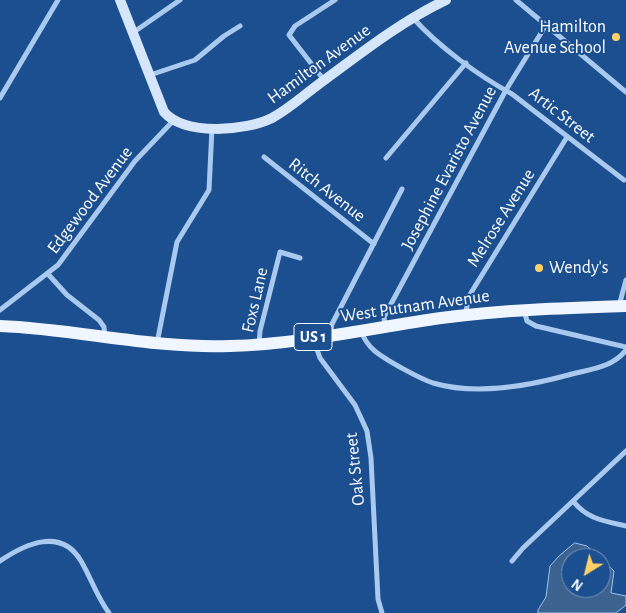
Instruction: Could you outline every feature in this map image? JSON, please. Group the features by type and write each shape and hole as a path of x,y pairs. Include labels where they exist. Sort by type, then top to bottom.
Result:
{"main road":[{"path":"120,0 134,32 159,102 173,121"},
{"name":"Hamilton Avenue","path":"173,121 193,127 212,128 248,126 264,122 280,113 413,18 446,0"},
{"name":"West Putnam Avenue","path":"0,326 42,328 157,343 228,346 259,344 465,316 524,310 622,306"}],"street":[{"path":"0,98 58,0"},
{"path":"134,32 180,0"},
{"path":"324,80 289,35 295,26 335,0"},
{"path":"516,0 626,92"},
{"name":"Artic Street","path":"413,18 466,63 499,88 506,90 624,180"},
{"name":"Josephine Evaristo Avenue","path":"385,327 384,317 506,90 546,25"},
{"path":"150,75 194,60 240,26"},
{"path":"386,158 466,63"},
{"name":"Edgewood Avenue","path":"0,310 48,274 69,252 135,160 173,121"},
{"path":"157,343 177,242 209,190 211,182 212,128"},
{"name":"Melrose Avenue","path":"465,316 469,296 567,137"},
{"name":"Ritch Avenue","path":"264,157 374,244"},
{"path":"330,335 332,324 402,189"},
{"name":"Foxs Lane","path":"259,344 260,331 280,252 300,258"},
{"path":"48,274 67,295 99,320 104,327 105,337"},
{"path":"622,306 626,280"},
{"path":"361,330 370,348 402,368 430,382 470,387 506,388 535,384 604,366 618,359 626,348 536,326 528,321 524,310"},
{"name":"Oak Street","path":"313,337 320,358 355,406 367,431 371,458 378,599 382,613"},
{"path":"512,562 626,451"},
{"path":"573,501 582,512 590,517 626,526"},
{"path":"0,561 16,550 37,541 48,541 68,546 80,559 109,613"}],"water":[{"path":"575,543 589,548 569,548"},
{"path":"561,554 561,598 611,598 611,593 626,596 626,605 616,613 538,613 546,597 550,566"},
{"path":"611,568 614,571 611,593"}],"place":[{"name":"Hamilton Avenue School","path":"616,37"},
{"name":"Wendy's","path":"539,268"}]}
